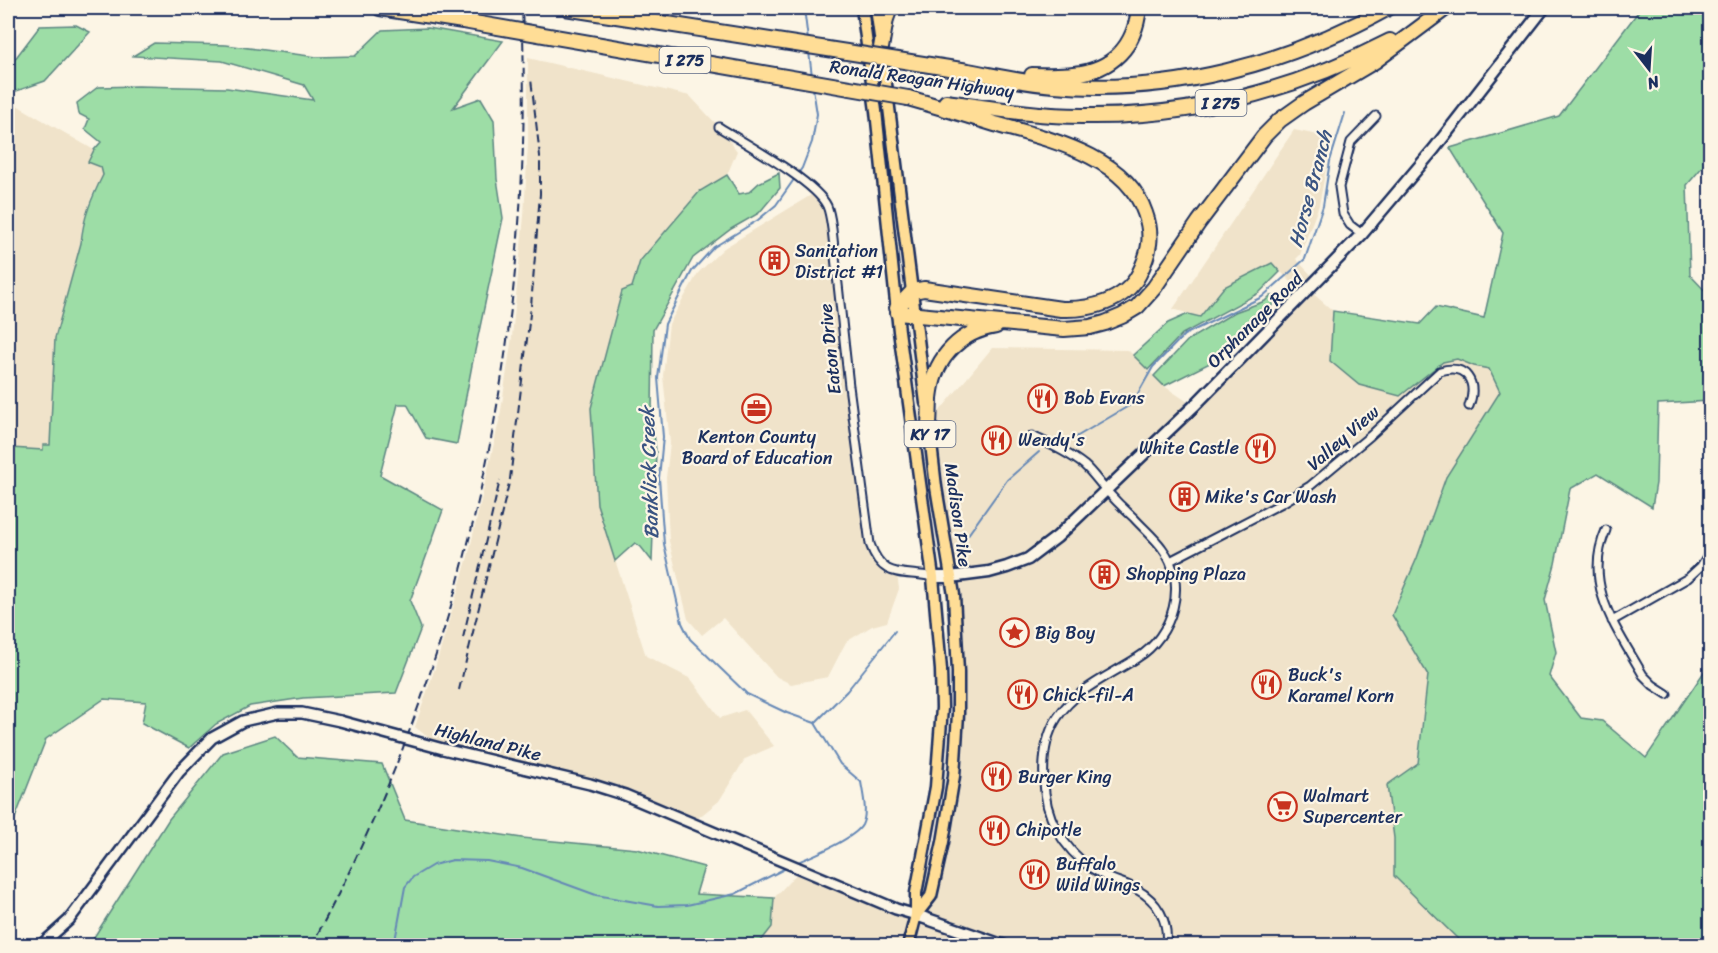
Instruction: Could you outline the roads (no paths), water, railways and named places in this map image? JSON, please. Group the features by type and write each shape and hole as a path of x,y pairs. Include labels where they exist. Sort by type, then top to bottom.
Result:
{"highway":[{"name":"Ronald Reagan Highway","path":"380,8 908,98 979,113 1032,113 1080,117 1191,110 1242,99 1296,83 1354,60 1395,39 1444,8"},
{"name":"Ronald Reagan Highway","path":"565,8 1051,85 1109,87 1192,79 1251,66 1329,38 1388,8"},
{"path":"881,48 890,8"},
{"path":"1000,77 1077,74 1103,67 1131,40 1139,8"},
{"path":"979,113 1089,155 1115,172 1141,200 1151,228 1151,239 1144,265 1137,279 1124,291 1102,304 1077,309 924,290 913,291 897,311 914,315 1064,329 1090,327 1122,316 1137,307 1154,288 1199,222 1264,136 1280,120 1304,103 1376,61 1444,8"},
{"path":"929,424 930,392 939,363 961,339 971,333 993,326 1012,324"}],"main road":[{"name":"Madison Pike","path":"862,8 897,311 933,577 941,670 942,708 936,788 916,893 916,915 909,945"},
{"name":"Madison Pike","path":"876,8 913,291 914,315 954,595 958,672 954,776 943,842 931,896 916,915"},
{"name":"Orphanage Road","path":"933,577 989,572 1028,559 1057,537 1230,369 1362,234 1434,149 1544,8"},
{"name":"Highland Pike","path":"916,915 1005,945"}],"street":[{"path":"1362,234 1347,222 1343,214 1339,187 1351,142 1376,116"},
{"name":"Eaton Drive","path":"719,127 776,162 816,192 828,207 870,544 881,565 889,571 933,577"},
{"name":"Valley View","path":"1170,561 1310,486 1370,436 1440,371 1459,370 1468,376 1473,386 1469,406"},
{"path":"1032,436 1082,464 1163,548 1176,580 1176,598 1164,631 1138,658 1088,687 1065,707 1056,720 1049,737 1043,770 1049,813 1058,834 1077,857 1102,875 1136,889 1149,898 1164,918 1167,930 1166,945"},
{"path":"1606,530 1599,545 1598,582 1602,599 1643,675 1667,694"},
{"path":"1612,621 1688,578 1701,566 1710,552"},
{"name":"Highland Pike","path":"40,945 69,920 179,772 212,738 243,721 272,713 302,713 340,721 443,749 591,784 625,795 916,915"}],"waterway":[{"name":"Banklick Creek","path":"804,8 808,40"},
{"name":"Banklick Creek","path":"809,52 812,76"},
{"name":"Banklick Creek","path":"796,863 842,841 862,825 865,810 861,782 840,764 815,723 747,694 690,639 682,623 664,544 659,478 663,437 658,378 665,324 692,271 714,247 758,220 776,205 802,168 812,142 817,114 813,88"},
{"name":"Horse Branch","path":"1071,440 1132,404 1153,367 1184,335 1262,297 1305,259 1323,206 1330,161 1345,113"},
{"name":"Horse Branch","path":"965,539 1007,480 1039,452"},
{"name":"Horse Branch","path":"815,723 847,691 895,631"},
{"name":"Banklick Creek","path":"394,946 405,887 413,877 433,865 453,860 487,861 522,868 596,895 658,906 687,905 735,894 788,867"}],"railway":[{"path":"311,946 365,837 412,725 450,609 480,491 503,372 517,251 523,129 522,8"},
{"path":"459,690 510,479 531,306 540,194 540,156 531,79"},
{"path":"463,638 500,480"}],"place":[{"name":"Sanitation District #1","path":"774,261"},
{"name":"Bob Evans","path":"1043,398"},
{"name":"Kenton County Board of Education","path":"757,408"},
{"name":"Wendy's","path":"997,440"},
{"name":"White Castle","path":"1260,448"},
{"name":"Mike's Car Wash","path":"1184,497"},
{"name":"Shopping Plaza","path":"1105,574"},
{"name":"Big Boy","path":"1014,633"},
{"name":"Buck's Karamel Korn","path":"1267,685"},
{"name":"Chick-fil-A","path":"1022,695"},
{"name":"Burger King","path":"997,777"},
{"name":"Walmart Supercenter","path":"1282,806"},
{"name":"Chipotle","path":"995,830"},
{"name":"Buffalo Wild Wings","path":"1035,874"}]}
